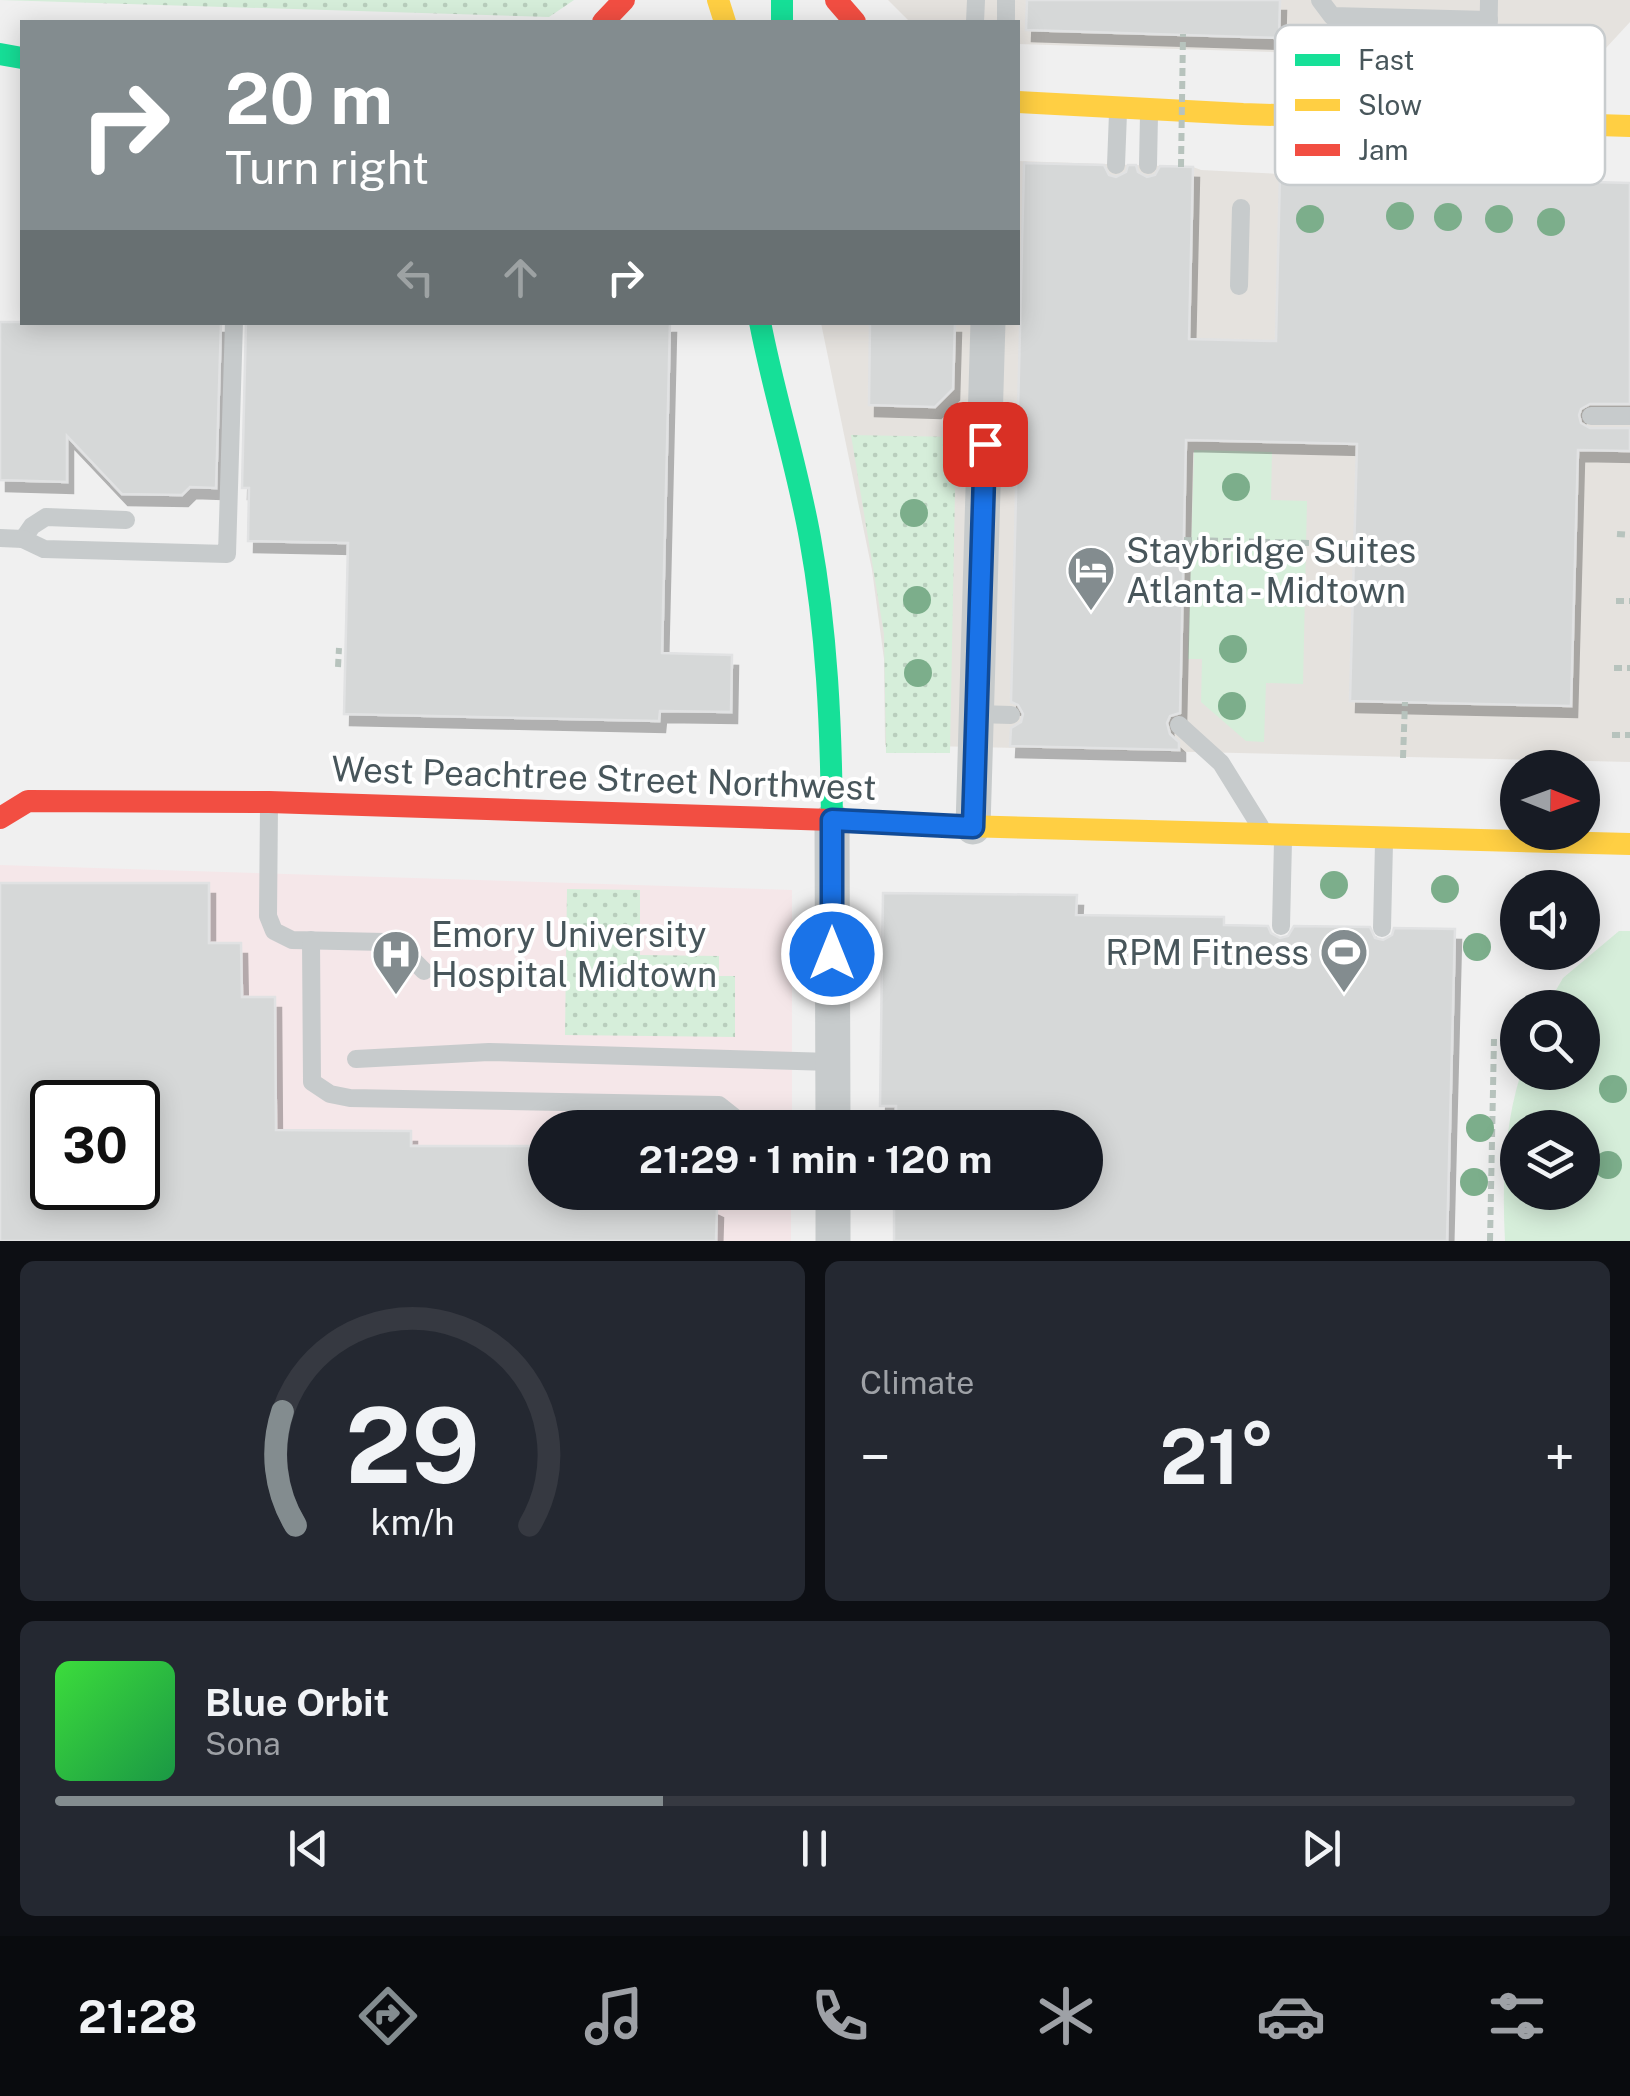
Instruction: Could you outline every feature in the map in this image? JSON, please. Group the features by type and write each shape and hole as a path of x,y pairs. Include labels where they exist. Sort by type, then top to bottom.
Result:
{"main road":[{"path":"605,20 624,0"},
{"path":"836,0 853,20"},
{"path":"1020,102 1275,114"},
{"path":"1605,125 1630,126"},
{"path":"761,325 770,381 810,535 824,624 832,820"},
{"path":"0,790 28,800"},
{"path":"0,818 28,800"},
{"name":"West Peachtree Street Northwest","path":"28,800 614,810 973,827 1630,844"}],"street":[{"path":"973,827 994,715 988,325"},
{"path":"832,820 833,1110"},
{"path":"833,1210 833,1241"}],"lane":[{"path":"1320,0 1332,16 1489,20"},
{"path":"1489,0 1489,25"},
{"path":"1116,165 1118,108"},
{"path":"1148,166 1150,109"},
{"path":"1238,286 1240,208"},
{"path":"0,538 23,538 44,548 227,554 234,325"},
{"path":"1591,416 1630,416"},
{"path":"23,538 46,517 126,520"},
{"path":"1179,726 1220,763 1275,835 1281,926"},
{"path":"269,802 268,916 274,930 292,940 385,942 407,954 424,971"},
{"path":"1382,928 1384,838"},
{"path":"311,940 312,1082 330,1094 350,1098 719,1105 725,1110"},
{"path":"356,1059 489,1052 832,1062"}],"path":[{"path":"1181,166 1184,34"},
{"path":"1617,534 1630,535"},
{"path":"1184,540 1354,544"},
{"path":"1616,601 1630,601"},
{"path":"338,648 338,667"},
{"path":"1614,668 1630,668"},
{"path":"1403,758 1405,702"},
{"path":"1612,735 1630,735"},
{"path":"1490,1241 1494,1039"}],"shaded area":[{"path":"888,0 1630,0 1630,22 1605,49 1605,25 1275,25 1275,52 1020,44 1020,20 908,20"},
{"path":"1020,161 1275,174 1275,185 1630,183 1630,762 1600,761 1600,750 1500,750 1500,759 885,745 884,659 872,570 821,325 1020,325"},
{"name":"Emory University Hospital Midtown","path":"0,865 792,890 792,1110 528,1110 528,1210 791,1210 791,1241 0,1241"}],"green space":[{"path":"0,0 574,0 549,17"},
{"path":"851,435 956,437 950,753 886,753 884,634"},
{"path":"1194,450 1272,452 1271,500 1307,501 1303,684 1266,683 1264,742 1246,741 1201,702 1202,659 1188,659"},
{"path":"567,889 640,890 640,955 719,956 719,976 735,976 735,1037 565,1035"},
{"path":"1619,931 1630,931 1630,1241 1505,1241 1504,1210 1600,1210 1600,1110 1512,1110 1517,1090 1600,1090 1600,990 1556,990 1573,970 1600,970 1600,947"}],"building":[{"path":"1027,0 1280,0 1275,38 1026,30"},
{"path":"1024,163 1104,165 1109,175 1116,177 1126,172 1128,165 1136,165 1138,172 1147,177 1155,175 1160,166 1193,167 1189,339 1276,341 1280,185 1630,183 1630,404 1590,404 1579,415 1581,423 1590,428 1630,428 1630,451 1578,450 1571,706 1350,701 1357,444 1186,440 1180,713 1170,716 1167,723 1170,734 1179,742 1179,750 1010,746 1011,728 1021,722 1023,714 1011,702"},
{"path":"0,322 221,325 216,488 190,487 182,495 122,494 67,436 67,482 0,480"},
{"path":"246,325 670,325 662,653 732,655 731,712 660,711 659,721 344,714 348,543 248,541 249,488 242,488"},
{"path":"870,325 955,325 953,389 935,407 869,405"},
{"path":"0,883 209,883 209,943 241,943 242,997 275,997 276,1130 411,1131 411,1146 528,1146 528,1210 717,1210 716,1241 0,1241"},
{"path":"883,893 1077,895 1076,915 1224,917 1224,925 1268,926 1280,938 1288,936 1294,926 1370,927 1375,938 1383,940 1392,935 1394,928 1455,929 1447,1241 894,1241 894,1210 1103,1210 1103,1110 896,1110 896,1106 880,1106"}],"traffic: fast":[{"path":"782,0 782,20"},
{"path":"0,54 20,58"},
{"path":"761,325 816,573 827,679 832,820 928,825"}],"traffic: slow":[{"path":"718,0 724,20"},
{"path":"1020,102 1275,115"},
{"path":"1605,125 1630,126"},
{"path":"928,825 1630,844"}],"traffic: jam":[{"path":"605,20 624,0"},
{"path":"836,0 853,20"},
{"path":"0,818 28,801 269,802 832,820"}],"place":[{"name":"Staybridge Suites Atlanta - Midtown","path":"1091,612"},
{"name":"RPM Fitness","path":"1344,994"},
{"name":"Emory University Hospital Midtown","path":"396,996"}],"route":[{"path":"832,954 832,820 973,827 985,444"}]}
